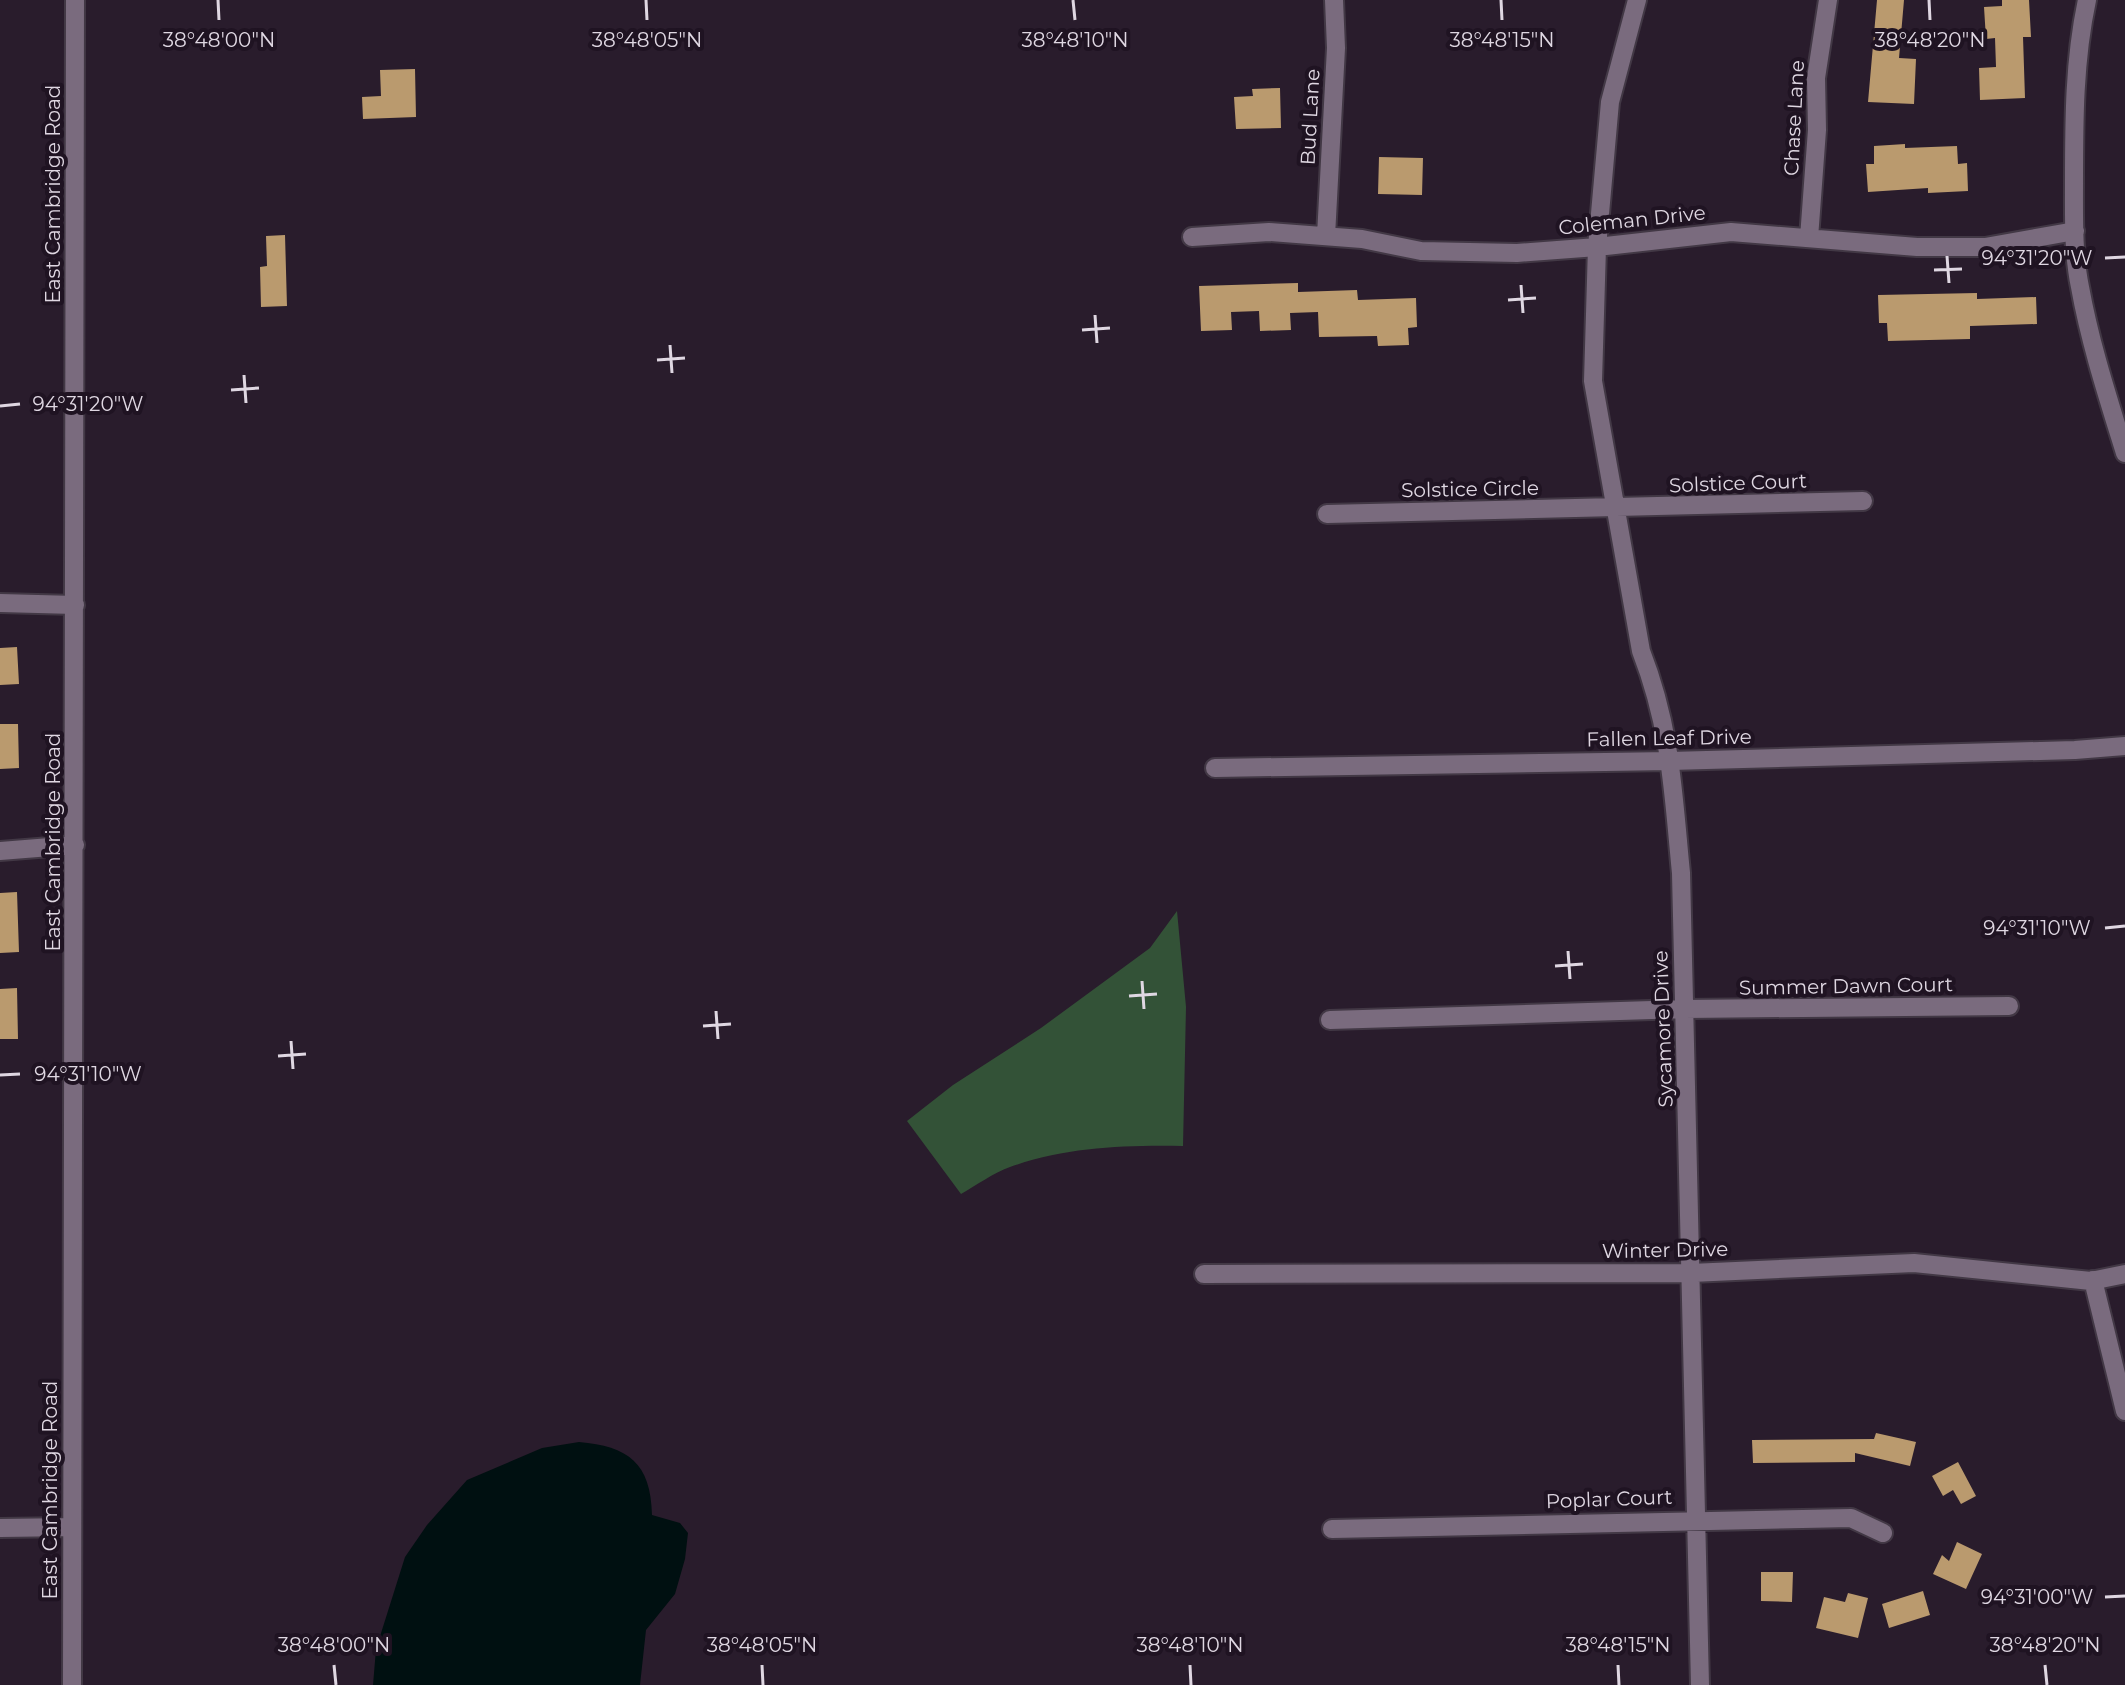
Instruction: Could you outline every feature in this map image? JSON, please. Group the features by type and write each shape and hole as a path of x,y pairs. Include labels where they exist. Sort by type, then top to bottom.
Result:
{"street":[{"name":"East Cambridge Road","path":"72,1685 75,0"},
{"name":"Bud Lane","path":"1326,236 1336,48 1334,0"},
{"name":"Sycamore Drive","path":"1637,0 1610,102 1597,247 1593,381 1641,651 1663,718 1681,873 1700,1685"},
{"name":"Chase Lane","path":"1809,238 1817,130 1816,78 1828,0"},
{"path":"2087,0 2081,30 2074,111 2075,231 2079,284 2102,380 2125,453"},
{"name":"Coleman Drive","path":"1192,237 1269,232 1362,239 1421,251 1517,253 1731,232 1917,247 1985,247 2075,231"},
{"name":"Solstice Court","path":"1614,509 1863,501"},
{"name":"Solstice Circle","path":"1327,514 1614,509"},
{"path":"0,603 75,605"},
{"name":"Fallen Leaf Drive","path":"1215,768 1670,761 2125,746"},
{"path":"0,851 75,845"},
{"name":"Summer Dawn Court","path":"1330,1020 1684,1009 2009,1006"},
{"name":"Winter Drive","path":"1204,1274 1691,1273 1914,1263 2093,1280 2125,1274"},
{"path":"2093,1280 2125,1411"},
{"name":"Poplar Court","path":"1332,1529 1851,1518 1883,1533"},
{"path":"0,1528 72,1527"}],"green space":[{"path":"1177,911 1186,1007 1183,1146 1117,1147 1052,1155 1004,1170 961,1194 907,1121 953,1085 1041,1028 1150,948"}],"shaded area":[{"path":"579,1442 611,1448 634,1460 647,1482 652,1515 680,1523 688,1533 685,1559 675,1594 646,1630 640,1685 373,1685 376,1649 405,1557 427,1525 467,1480 542,1448"}],"building":[{"path":"1877,0 1904,0 1899,58 1916,59 1914,104 1868,102"},
{"path":"2002,0 2029,0 2031,37 2023,37 2025,98 1980,100 1979,68 1996,67 1995,38 1986,39 1984,7 2002,6"},
{"path":"415,69 416,117 363,119 362,97 381,96 380,70"},
{"path":"1280,88 1281,128 1236,129 1234,97 1253,96 1252,89"},
{"path":"1905,144 1905,148 1957,146 1958,164 1967,163 1968,191 1928,193 1928,188 1868,192 1866,164 1874,164 1874,146"},
{"path":"1379,157 1423,158 1422,195 1378,194"},
{"path":"285,235 287,306 261,307 260,267 267,266 266,236"},
{"path":"1298,283 1298,292 1357,290 1358,300 1416,298 1417,327 1408,328 1409,345 1378,346 1377,336 1319,337 1318,312 1290,313 1291,330 1260,331 1259,311 1231,312 1232,330 1201,331 1199,286"},
{"path":"1977,293 1977,299 2036,297 2037,324 1970,326 1970,339 1888,341 1887,323 1879,323 1878,295"},
{"path":"17,647 19,684 0,685 0,648"},
{"path":"0,724 18,724 19,768 0,769"},
{"path":"17,892 19,952 0,953 0,893"},
{"path":"17,988 18,1039 0,1039 0,989"},
{"path":"1876,1433 1916,1442 1910,1466 1855,1453 1855,1462 1753,1463 1752,1440 1874,1439"},
{"path":"1958,1462 1976,1496 1961,1504 1953,1490 1943,1496 1932,1476"},
{"path":"1957,1542 1982,1554 1966,1589 1933,1574 1942,1555 1949,1561"},
{"path":"1761,1572 1793,1572 1792,1602 1761,1601"},
{"path":"1923,1591 1930,1615 1889,1628 1882,1604"},
{"path":"1848,1593 1868,1598 1858,1638 1816,1628 1824,1597 1845,1602"}]}
